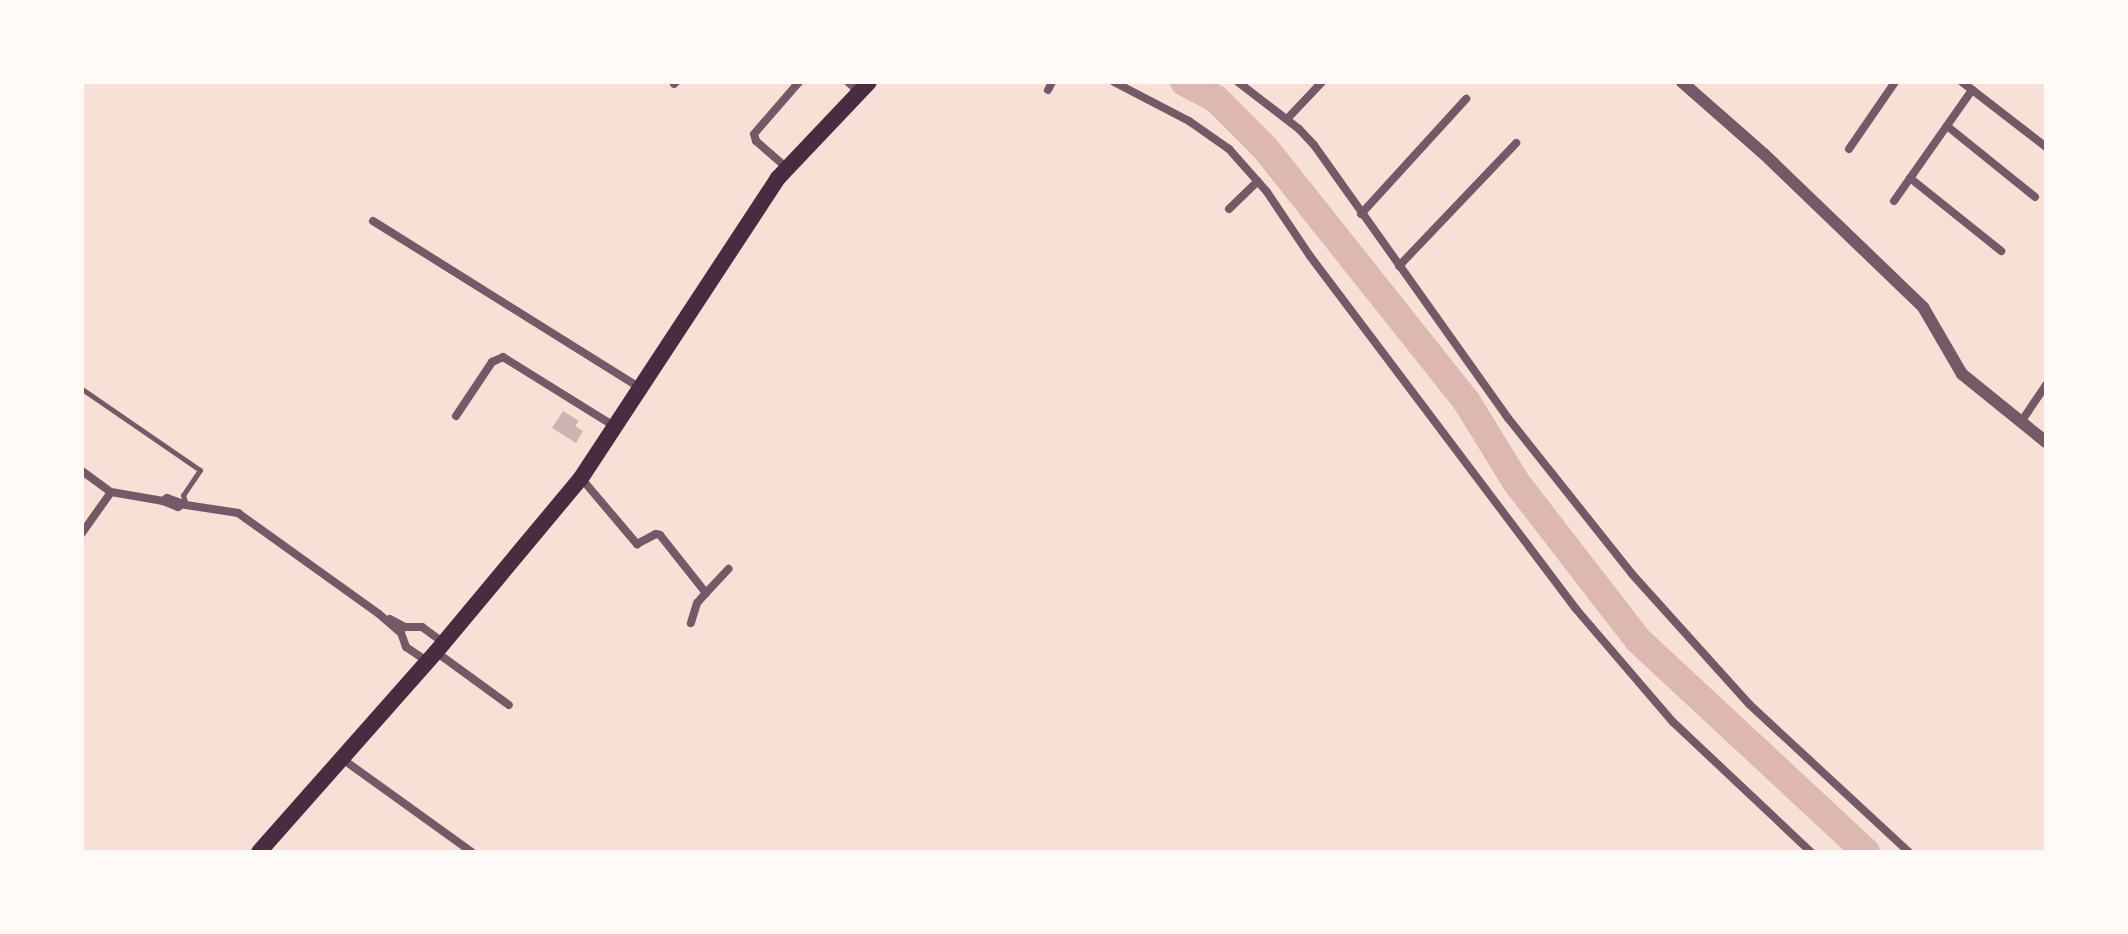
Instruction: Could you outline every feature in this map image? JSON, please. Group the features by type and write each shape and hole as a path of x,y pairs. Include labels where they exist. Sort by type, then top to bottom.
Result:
{"main road":[{"path":"259,852 436,652 581,478 787,168 858,85"}],"street":[{"path":"787,168 756,141 754,134 799,82"},
{"path":"1114,82 1189,121 1219,142 1258,181 1310,256 1576,609 1673,722 1811,852"},
{"path":"1238,82 1287,119 1314,145 1508,418 1632,574 1749,704 1909,852"},
{"path":"1287,119 1322,82"},
{"path":"1682,82 1764,154 1923,307 1962,374 2046,442"},
{"path":"1849,149 1895,82"},
{"path":"1962,82 2046,147"},
{"path":"1894,201 1972,90"},
{"path":"1361,214 1466,99"},
{"path":"1947,126 2035,197"},
{"path":"1399,266 1516,143"},
{"path":"1910,178 2001,251"},
{"path":"1229,209 1258,181"},
{"path":"373,221 639,387"},
{"path":"456,416 492,362 503,357 614,426"},
{"path":"2021,422 2046,385"},
{"path":"82,471 111,492 163,501 178,507 184,505 238,513 379,614 401,633 406,647 436,652"},
{"path":"581,478 637,544 660,535 706,593"},
{"path":"82,533 111,492"},
{"path":"691,623 697,603 728,569"},
{"path":"379,614 405,627 422,627 436,652 509,705"},
{"path":"341,758 472,852"}],"lane":[{"path":"82,389 200,470 183,495 184,505"}],"building":[{"path":"563,411 579,421 575,426 583,431 576,443 552,428"}],"waterway":[{"path":"1184,82 1216,99 1265,148 1467,402 1516,482 1638,640 1866,852"}]}
